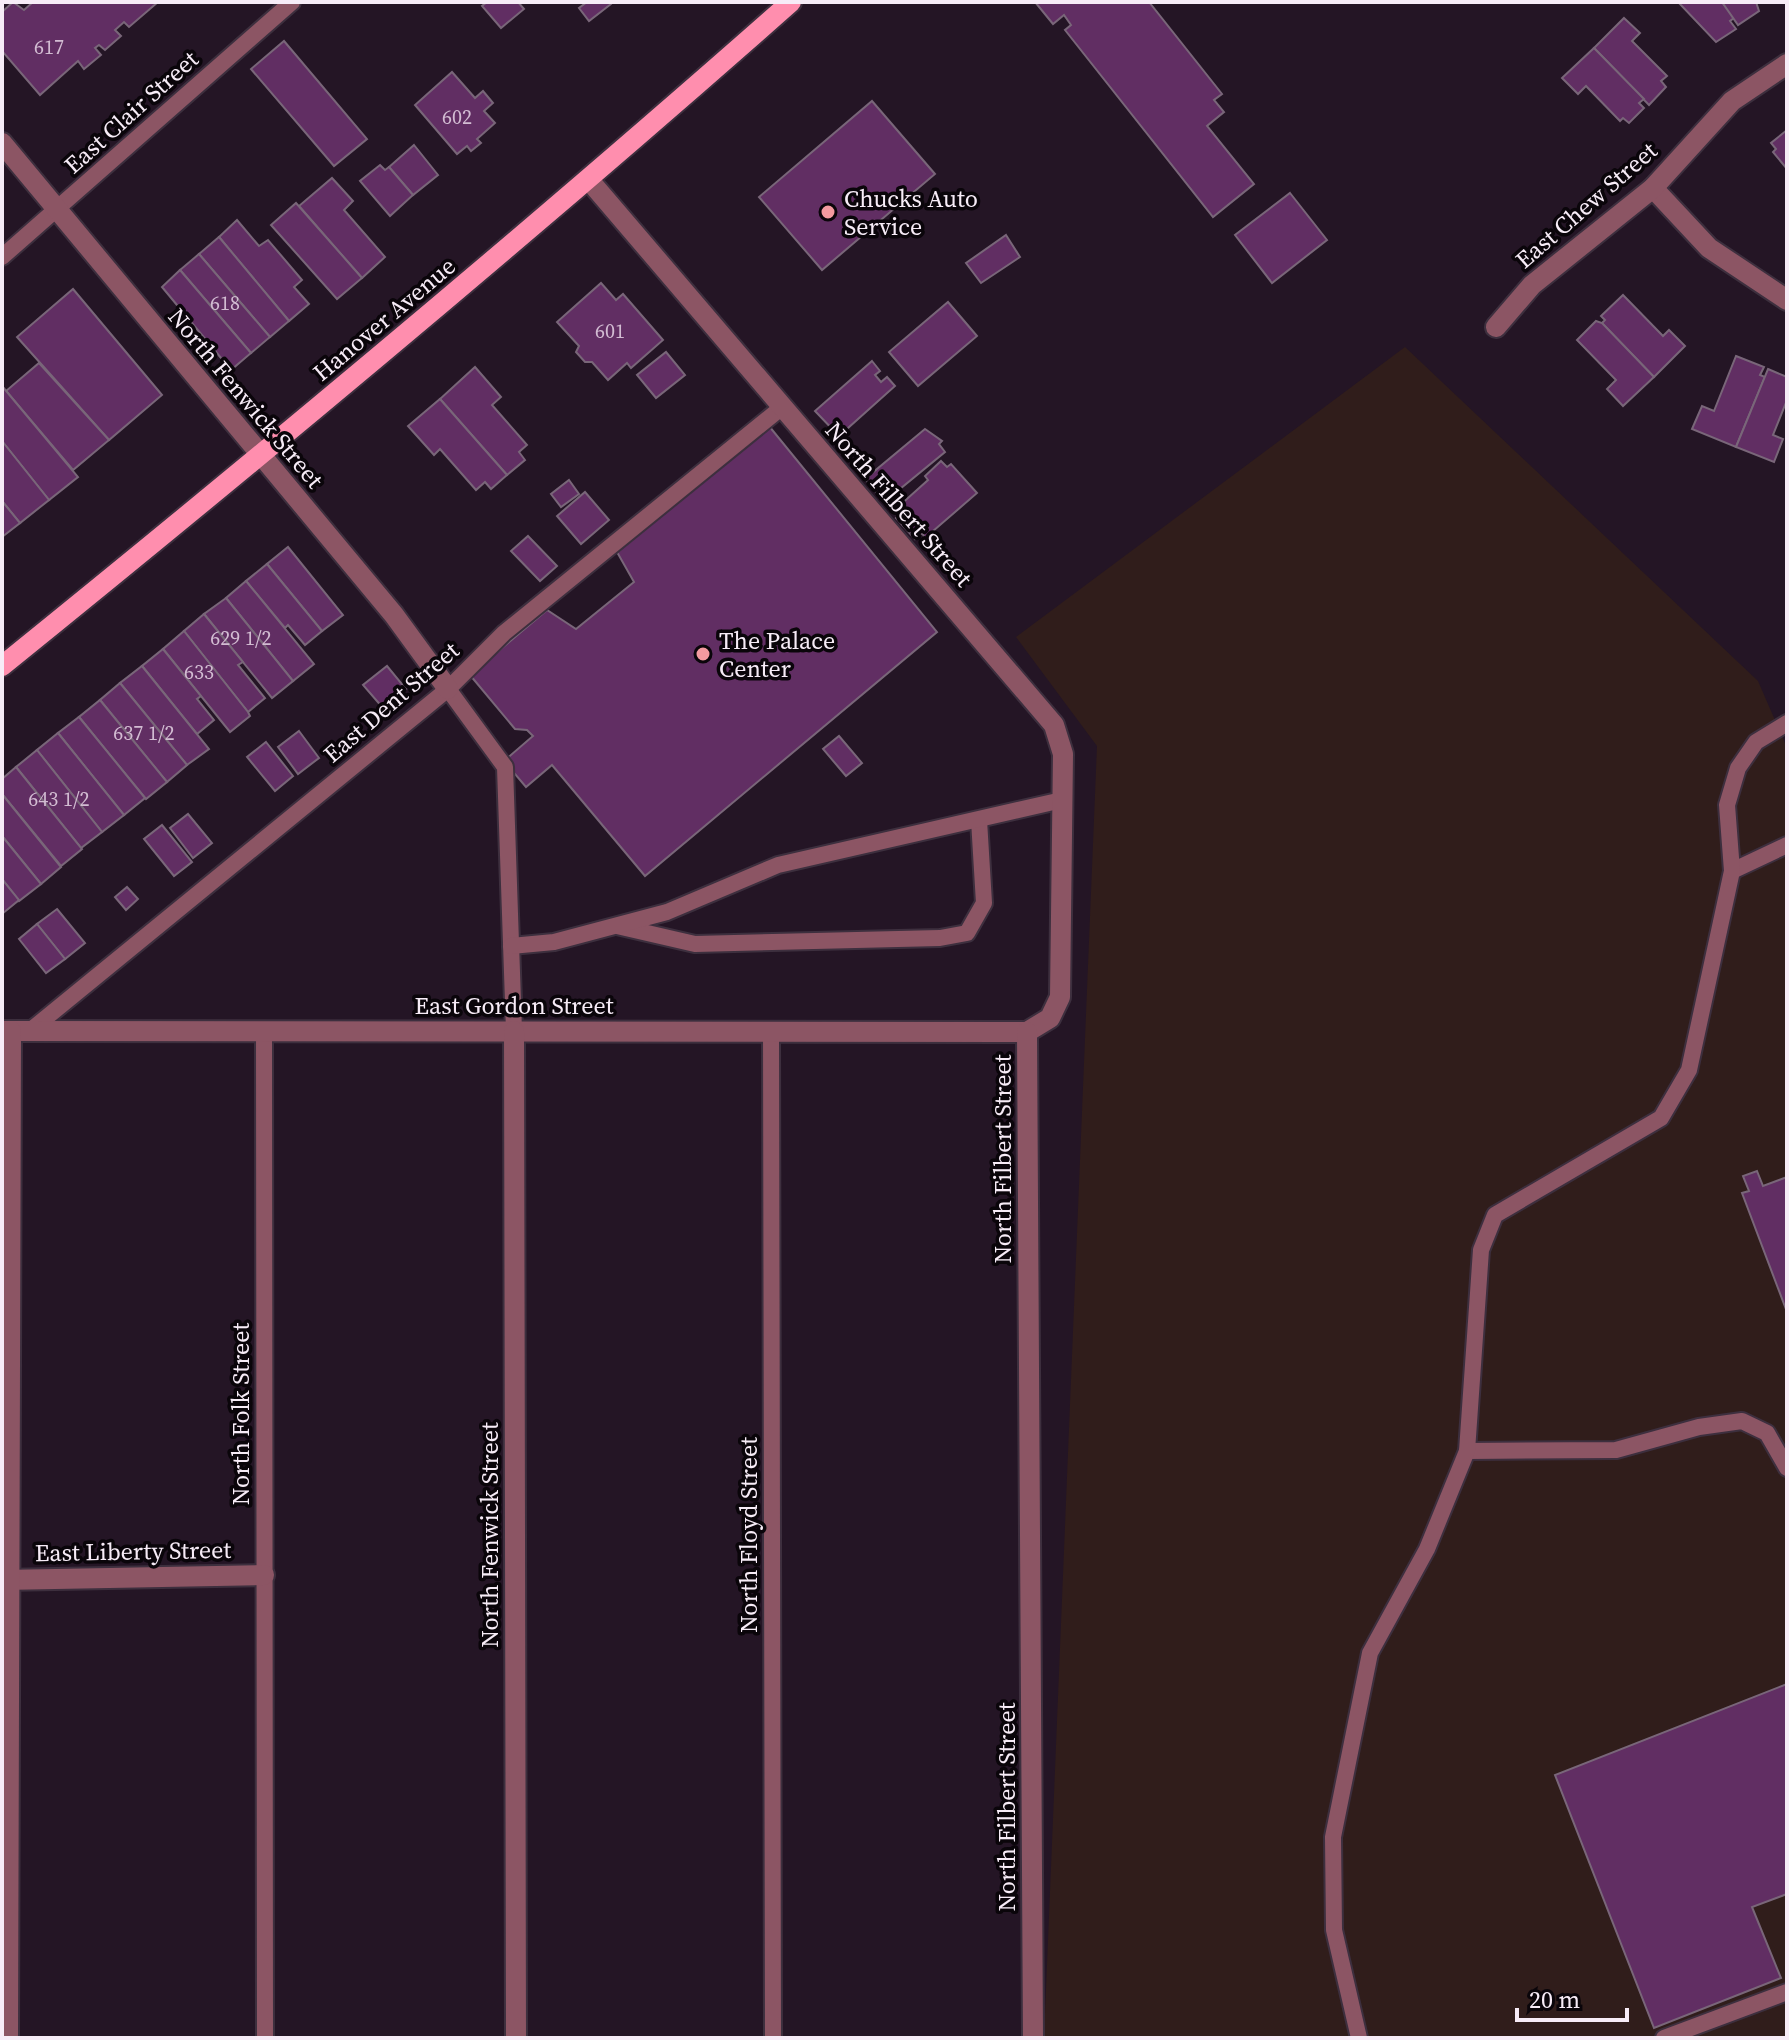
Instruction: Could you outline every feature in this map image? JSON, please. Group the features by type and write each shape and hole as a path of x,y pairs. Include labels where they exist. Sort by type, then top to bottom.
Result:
{"main road":[{"name":"Hanover Avenue","path":"2,666 260,456 589,180 791,2"}],"street":[{"name":"East Chew Street","path":"1496,327 1532,285 1653,188 1732,101 1787,64"},
{"name":"North Fenwick Street","path":"2,143 394,615 448,689"},
{"name":"North Filbert Street","path":"589,180 781,408 1049,716 1063,754 1060,997 1050,1018 1027,1032 1033,2038"},
{"path":"1653,188 1709,248 1787,300"},
{"path":"8,2038 6,1580 15,1031"},
{"name":"East Gordon Street","path":"15,1031 1027,1032"},
{"name":"North Fenwick Street","path":"514,1031 516,2038"},
{"name":"East Liberty Street","path":"6,1580 264,1575"}],"lane":[{"name":"East Clair Street","path":"2,257 58,211 292,2"},
{"name":"East Dent Street","path":"15,1031 448,689 504,633 781,408"},
{"path":"448,689 505,767 514,1031"},
{"path":"1359,2038 1334,1930 1333,1837 1370,1653 1427,1549 1467,1451 1481,1250 1495,1215 1661,1118 1689,1070 1732,871 1727,805 1738,768 1756,742 1787,723"},
{"path":"511,946 554,942 667,912 778,865 1062,800"},
{"path":"616,926 695,944 940,938 967,933 984,903 979,820"},
{"path":"1732,871 1787,845"},
{"name":"North Folk Street","path":"264,1031 265,2038"},
{"name":"North Floyd Street","path":"771,1031 773,2038"},
{"path":"1467,1451 1616,1450 1699,1427 1742,1421 1767,1433 1787,1468"},
{"path":"1664,2038 1787,1992"}],"shaded area":[{"path":"1405,347 1758,681 1787,748 1787,2038 1044,2038 1097,746 1016,637"}],"building":[{"path":"13,2 24,10 33,2 158,2 129,27 124,22 115,30 121,36 105,50 99,45 95,48 101,55 84,69 78,61 40,95 2,51 2,12"},
{"path":"487,2 518,2 524,9 501,28 482,6"},
{"path":"587,2 611,4 589,21 579,8"},
{"path":"1035,2 1149,2 1222,94 1214,100 1224,112 1207,126 1254,184 1213,217 1065,30 1071,25 1064,15 1053,24"},
{"path":"1678,2 1722,2 1734,18 1730,21 1736,29 1716,42"},
{"path":"1722,2 1756,2 1759,11 1738,25"},
{"path":"1624,18 1640,33 1632,41 1667,76 1661,81 1666,87 1649,105 1594,48"},
{"path":"284,41 367,139 334,166 251,69"},
{"path":"1594,48 1644,99 1639,103 1644,108 1629,123 1623,118 1620,121 1586,86 1578,94 1562,78"},
{"path":"452,72 475,98 483,91 493,103 484,111 495,123 477,139 481,143 471,151 467,146 457,154 415,105"},
{"path":"872,101 935,174 822,270 759,197"},
{"path":"1787,130 1787,169 1773,152 1776,149 1771,143"},
{"path":"414,145 438,175 413,195 389,167"},
{"path":"380,165 385,170 389,167 413,195 390,216 360,181"},
{"path":"332,178 353,201 344,210 385,257 362,278 299,206"},
{"path":"1290,193 1327,240 1272,283 1235,235"},
{"path":"296,203 362,278 337,299 271,225"},
{"path":"237,220 259,246 268,240 302,280 294,287 309,304 289,321 219,237"},
{"path":"1006,235 1020,257 981,283 966,263"},
{"path":"219,237 289,321 270,337 199,254"},
{"path":"199,254 270,337 251,353 180,270"},
{"path":"180,270 251,353 231,370 162,287"},
{"path":"601,283 616,300 623,294 663,340 631,368 627,363 608,380 592,362 585,362 576,352 579,346 557,322"},
{"path":"73,289 162,395 109,440 17,337"},
{"path":"1623,295 1663,336 1669,330 1685,346 1654,377 1602,323 1605,320 1601,316"},
{"path":"948,302 977,336 918,386 889,352"},
{"path":"1596,321 1602,323 1654,377 1623,406 1607,389 1616,380 1577,340"},
{"path":"666,352 685,375 656,398 637,375"},
{"path":"1736,356 1764,367 1760,375 1765,377 1736,447 1692,429 1702,406 1714,411"},
{"path":"872,361 880,371 875,375 881,382 887,377 895,386 839,436 815,411"},
{"path":"39,363 109,440 73,470 6,391"},
{"path":"475,367 501,397 492,405 527,445 519,452 525,460 507,475 440,399"},
{"path":"1768,369 1787,377 1787,400 1773,435 1783,439 1774,462 1736,447"},
{"path":"2,386 78,477 49,500 2,441"},
{"path":"440,399 507,475 491,489 485,482 476,490 440,449 434,455 408,426"},
{"name":"The Palace Center","path":"769,426 937,632 645,876 552,765 526,787 504,761 533,736 527,730 515,729 470,675 547,610 576,629 634,582 617,552"},
{"path":"925,429 942,441 939,444 945,452 884,502 865,479"},
{"path":"2,441 49,500 20,523 2,501"},
{"path":"941,461 947,467 951,464 977,493 925,538 922,533 915,539 896,518 903,511 899,506 928,480 925,476"},
{"path":"569,480 579,494 561,507 551,494"},
{"path":"585,492 609,520 581,544 557,516"},
{"path":"2,501 20,523 2,537"},
{"path":"528,536 557,566 540,581 511,551"},
{"path":"288,547 343,615 322,631 267,564"},
{"path":"267,564 322,631 305,645 288,625 285,628 246,581"},
{"path":"246,581 314,664 293,681 226,598"},
{"path":"226,598 293,681 272,698 204,614"},
{"path":"204,614 243,662 238,665 265,698 248,712 184,631"},
{"path":"184,631 250,716 230,732 163,649"},
{"path":"163,649 201,696 197,699 214,720 197,734 142,666"},
{"path":"142,666 209,749 187,765 120,683"},
{"path":"387,666 406,689 383,708 363,685"},
{"path":"120,683 187,765 167,782 100,700"},
{"path":"100,700 167,782 146,799 79,717"},
{"path":"79,717 145,798 124,815 58,733"},
{"path":"299,731 319,758 298,774 278,747"},
{"path":"58,733 124,815 102,832 37,750"},
{"path":"839,736 862,763 846,776 823,749"},
{"path":"266,742 293,776 275,791 247,757"},
{"path":"37,750 102,832 81,848 16,767"},
{"path":"16,767 82,849 61,866 2,794 2,779"},
{"path":"2,794 61,867 41,884 2,836"},
{"path":"188,814 212,843 193,858 170,828"},
{"path":"162,825 192,862 174,876 144,839"},
{"path":"2,836 41,884 19,901 2,879"},
{"path":"2,879 19,900 2,914"},
{"path":"127,887 138,899 126,910 115,897"},
{"path":"57,909 85,943 65,959 37,924"},
{"path":"37,924 65,959 46,973 19,939"},
{"path":"1757,1171 1763,1186 1787,1177 1787,1312 1742,1193 1749,1191 1743,1176"},
{"path":"1787,1684 1787,1894 1752,1907 1781,1978 1654,2028 1555,1775"}],"place":[{"name":"Chucks Auto Service","path":"828,212"},
{"name":"The Palace Center","path":"703,654"}]}
